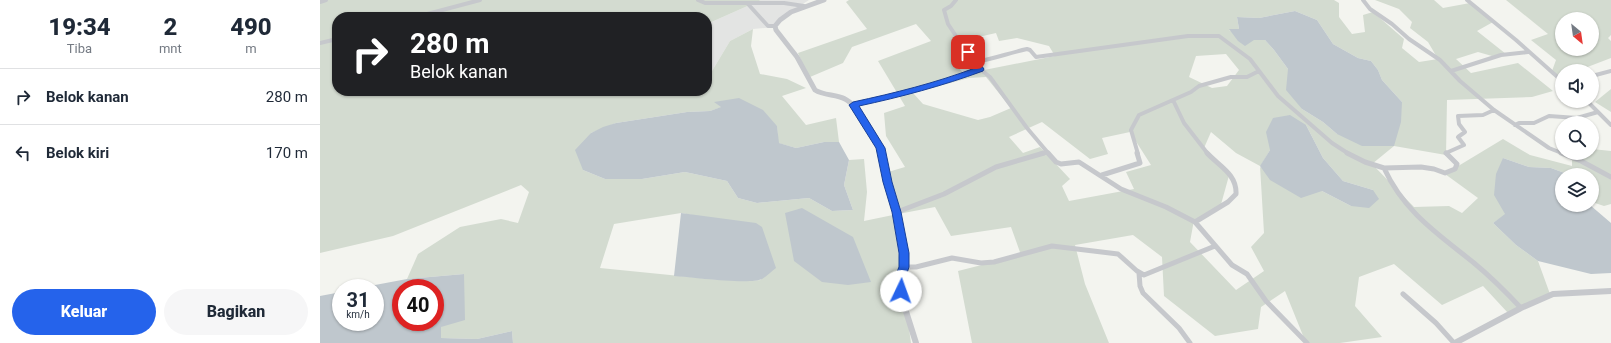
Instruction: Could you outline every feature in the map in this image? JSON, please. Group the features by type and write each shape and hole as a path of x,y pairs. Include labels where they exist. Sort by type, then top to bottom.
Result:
{"street":[{"path":"320,2 326,0"},
{"path":"435,12 480,0"},
{"path":"698,0 705,3 784,3 804,6"},
{"path":"748,4 768,26 775,26 785,16 804,6 824,0"},
{"path":"956,0 951,6 944,10 948,24 980,69 990,77 1027,128 1056,162 1061,164 1079,162 1102,175 1122,189 1166,207 1195,222 1232,265 1247,274 1266,301 1307,343"},
{"path":"1363,0 1370,9 1392,24 1409,39 1440,60 1460,81 1494,110 1515,125 1549,148 1581,161 1611,177"},
{"path":"1467,0 1516,40 1555,75"},
{"path":"775,26 779,35 797,57 815,90 820,94 845,99 853,105 881,148 887,182 897,212 904,253 904,267 899,279 903,302 916,343"},
{"path":"976,62 996,59 1002,55 1027,49 1030,50 1036,57 1042,57 1067,52 1188,36 1219,36 1250,58 1278,96 1332,144 1365,162 1384,168 1421,167 1434,169 1445,173 1455,170 1457,164 1446,153 1464,145 1458,137 1465,132 1459,124 1458,116 1483,115 1494,110"},
{"path":"320,43 332,40"},
{"path":"1451,71 1501,55 1528,52"},
{"path":"853,105 901,94 953,79 980,69"},
{"path":"1102,175 1140,163 1131,130 1139,115 1191,92 1199,86 1231,77 1247,77 1259,71"},
{"path":"1599,74 1611,71"},
{"path":"1173,100 1176,111 1191,132 1210,156 1232,176 1236,184 1236,194 1228,202 1195,222"},
{"path":"1594,108 1611,125"},
{"path":"1515,125 1519,123 1534,123 1549,116 1577,118 1598,112"},
{"path":"897,212 944,194 996,167 1047,152"},
{"path":"1384,168 1402,200 1418,218 1490,275 1521,308"},
{"path":"904,267 916,267 952,258 981,263 994,262 1052,246 1118,254 1124,257 1139,273 1144,275 1215,246"},
{"path":"1139,273 1140,286 1147,297 1185,333 1190,343"},
{"path":"1403,294 1436,323 1454,343 1521,308 1553,294 1611,291"}],"shaded area":[{"path":"320,0 761,0 712,22 712,12 332,12 332,96 712,96 712,71 730,41 753,29 751,46 760,74 787,79 806,88 782,96 806,125 836,118 839,142 824,142 796,148 778,143 777,126 715,102 722,107 710,111 687,112 616,123 591,133 583,170 605,179 642,179 685,172 727,181 738,198 757,203 809,198 832,211 853,210 844,185 849,160 864,159 867,192 864,221 893,215 911,343 513,343 512,331 477,339 441,338 441,331 444,331 444,320 464,274 407,279 418,254 460,227 501,219 518,223 529,192 521,185 393,236 320,253","holes":["681,213 714,219 761,280 748,281 710,279 600,268 614,224"]},
{"path":"761,0 809,0 786,15 775,27 753,29 730,41 712,71 712,22"},
{"path":"849,0 1334,0 1339,3 1339,17 1352,34 1365,32 1363,15 1373,12 1404,39 1402,48 1419,62 1438,59 1428,42 1410,28 1412,22 1399,9 1375,0 1434,0 1443,8 1470,3 1493,22 1477,31 1506,54 1492,56 1478,52 1456,59 1471,73 1518,63 1553,91 1532,97 1447,100 1446,155 1394,146 1372,164 1414,207 1449,206 1462,213 1478,198 1445,174 1503,139 1530,155 1572,166 1572,160 1599,160 1599,150 1611,151 1611,204 1604,206 1599,204 1599,168 1555,168 1555,169 1529,167 1503,158 1505,215 1493,223 1516,245 1538,261 1550,294 1508,313 1483,286 1442,305 1394,264 1359,277 1355,306 1382,337 1340,343 1306,343 1285,291 1261,307 1258,329 1215,336 1164,296 1162,257 1133,235 1075,245 1085,284 1109,343 972,343 958,271 1021,255 1011,227 951,236 935,207 893,215 888,172 905,167 886,136 884,113 905,106 878,61 931,41 916,24 852,47 843,63 810,77 806,72 798,53 867,29 846,2","holes":["1295,11 1317,20 1333,44 1358,58 1371,61 1378,70 1382,80 1402,102 1337,134 1323,122 1302,109 1288,69 1265,40 1254,40 1229,30 1239,29 1237,17 1259,18","996,33 999,41 1017,38 1049,46 1055,56 964,74 954,62 969,57 961,41","1226,54 1239,70 1227,86 1212,88 1189,77 1196,56","986,77 1011,108 990,117 978,120 923,104 913,93 969,78","1042,122 1090,159 1108,154 1102,138 1130,132 1151,165 1126,172 1134,189 1069,201 1062,186 1070,179 1040,147 1023,153 1009,137","1306,125 1323,158 1343,181 1373,190 1351,206 1322,191 1260,167 1270,150","1211,132 1236,153 1260,166 1264,233 1251,247 1264,271 1236,290 1190,242 1194,220 1220,208 1230,172 1204,148"]},
{"path":"1506,0 1611,0 1611,35 1608,38 1611,41 1611,58 1595,64 1555,64 1555,73 1552,71 1556,60 1531,40 1548,34"},
{"path":"1295,11 1317,20 1333,44 1358,58 1371,61 1378,70 1382,80 1402,102 1401,122 1394,146 1362,146 1337,134 1323,122 1302,109 1286,90 1288,69 1265,40 1254,40 1245,46 1238,41 1229,29 1239,29 1237,17 1259,18"},
{"path":"1611,89 1611,112 1599,104 1599,99"},
{"path":"739,98 763,110 777,126 779,143 796,148 824,142 839,142 849,160 844,185 853,210 832,211 809,198 757,203 738,198 727,181 685,172 642,179 605,179 583,170 575,150 591,133 603,127 616,123 687,112 710,111 721,107 714,102"},
{"path":"1290,115 1306,125 1323,158 1343,181 1373,190 1379,199 1369,208 1351,206 1322,191 1301,198 1270,180 1260,166 1270,150 1266,132 1273,118"},
{"path":"1503,158 1529,167 1555,169 1555,212 1598,212 1611,223 1611,273 1591,274 1538,261 1516,245 1493,223 1505,214 1494,195 1496,174"},
{"path":"802,208 853,237 871,282 848,285 822,282 794,261 785,213"},
{"path":"681,213 756,223 762,227 776,268 762,279 755,281 733,281 674,276"},
{"path":"464,274 465,320 444,326 444,279 407,279"},
{"path":"392,282 392,331 441,331 441,338 477,339 512,331 513,343 320,343 320,296 332,294 332,331 384,331 384,283"}],"route":[{"path":"901,291 899,279 904,267 904,253 897,212 887,182 881,148 853,105 901,94 953,79 980,69 968,52"}]}
